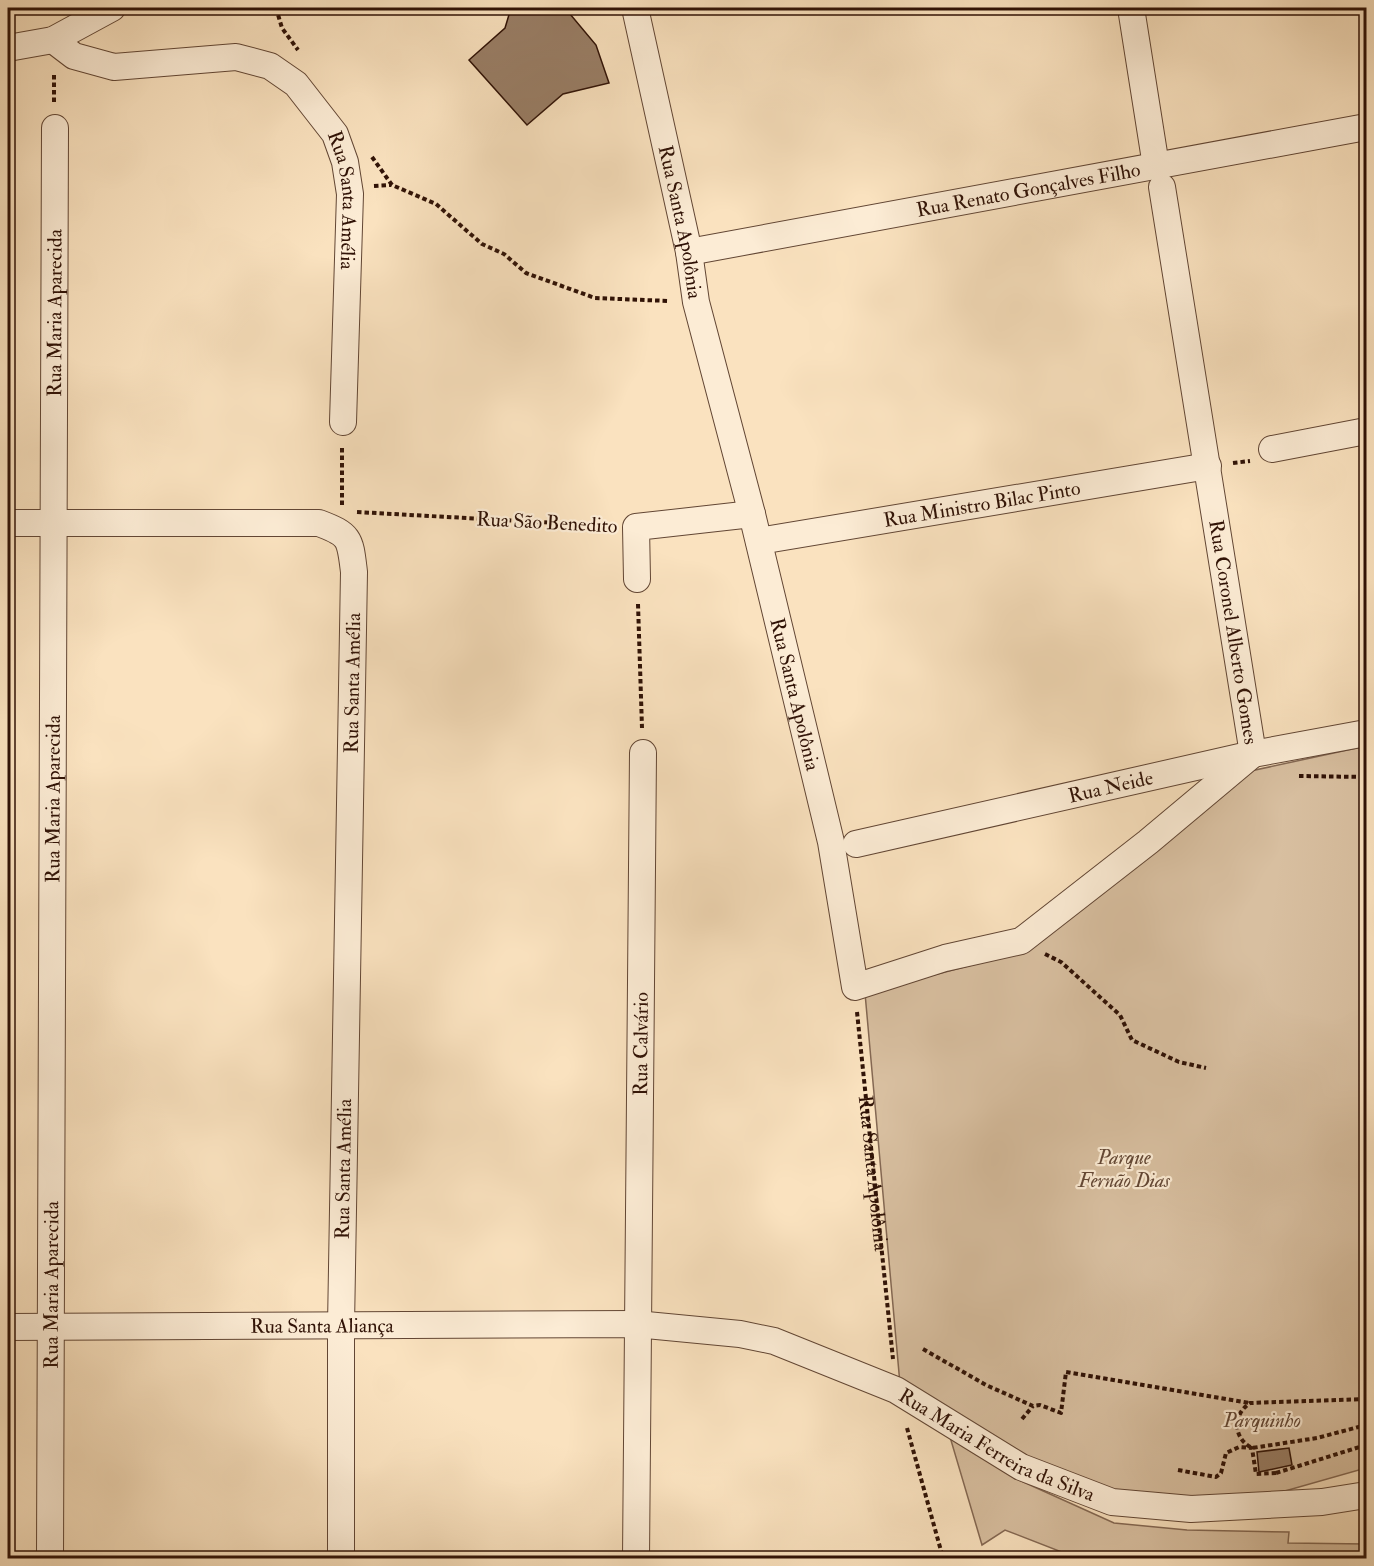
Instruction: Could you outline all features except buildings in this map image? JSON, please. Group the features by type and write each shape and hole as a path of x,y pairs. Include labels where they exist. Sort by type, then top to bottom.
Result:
{"street":[{"path":"8,48 53,40 112,8"},
{"name":"Rua Santa Apolônia","path":"635,8 689,252 696,302 759,541 831,842 855,987"},
{"name":"Rua Coronel Alberto Gomes","path":"855,987 945,958 1021,941 1148,842 1253,754 1208,466 1131,8"},
{"name":"Rua Santa Amélia","path":"53,40 74,56 114,67 236,57 270,66 296,84 335,134 345,162 350,194 343,422"},
{"name":"Rua Renato Gonçalves Filho","path":"689,252 1159,176 1366,127"},
{"name":"Rua Maria Aparecida","path":"50,1558 55,128"},
{"path":"1263,451 1366,431"},
{"name":"Rua Ministro Bilac Pinto","path":"759,541 1208,466"},
{"name":"Rua São Benedito","path":"636,527 752,514"},
{"path":"8,523 319,523 342,521"},
{"name":"Rua Santa Amélia","path":"341,1558 340,1326 354,572 351,546 342,521"},
{"path":"636,527 637,579"},
{"name":"Rua Neide","path":"856,844 1253,754 1366,733"},
{"name":"Rua Calvário","path":"636,1558 636,1324 643,753"},
{"name":"Rua Santa Aliança","path":"8,1327 636,1324"},
{"name":"Rua Maria Ferreira da Silva","path":"636,1324 740,1334 774,1341 896,1390 1021,1467 1112,1502 1191,1509 1282,1505 1366,1495"}],"path":[{"path":"276,8 282,28 303,57"},
{"path":"53,40 55,128"},
{"path":"371,156 392,185 436,204 482,244 504,254 526,273 595,298 696,302"},
{"path":"342,521 343,422"},
{"path":"1208,466 1255,460 1263,451"},
{"name":"Rua São Benedito","path":"342,521 636,527"},
{"path":"637,579 643,753"},
{"path":"1299,776 1366,777"},
{"path":"1021,941 1060,962 1094,990 1120,1015 1132,1040 1179,1062 1206,1068"},
{"name":"Rua Santa Apolônia","path":"855,987 896,1390 944,1558"},
{"path":"923,1349 986,1385 1034,1406 1061,1413 1066,1372 1250,1403 1366,1399"},
{"path":"1250,1403 1240,1412 1237,1430 1239,1438 1252,1448 1256,1474 1276,1473 1366,1445"},
{"path":"1022,1419 1034,1406"},
{"path":"1179,1470 1216,1477 1221,1473 1226,1453 1239,1447 1252,1448 1317,1438 1366,1425"},
{"path":"1276,1473 1282,1505"}],"green space":[{"name":"Parque Fernão Dias","path":"1366,746 1366,1468 1285,1491 1193,1502 1116,1494 1023,1458 900,1384 865,993 1010,955 1246,772"},
{"path":"950,1437 1019,1480 1114,1523 1187,1530 1289,1532 1288,1543 1366,1544 1366,1558 1077,1558 1005,1530 982,1545"}],"park label":[{"name":"Parquinho","path":"1262,1420"}]}
